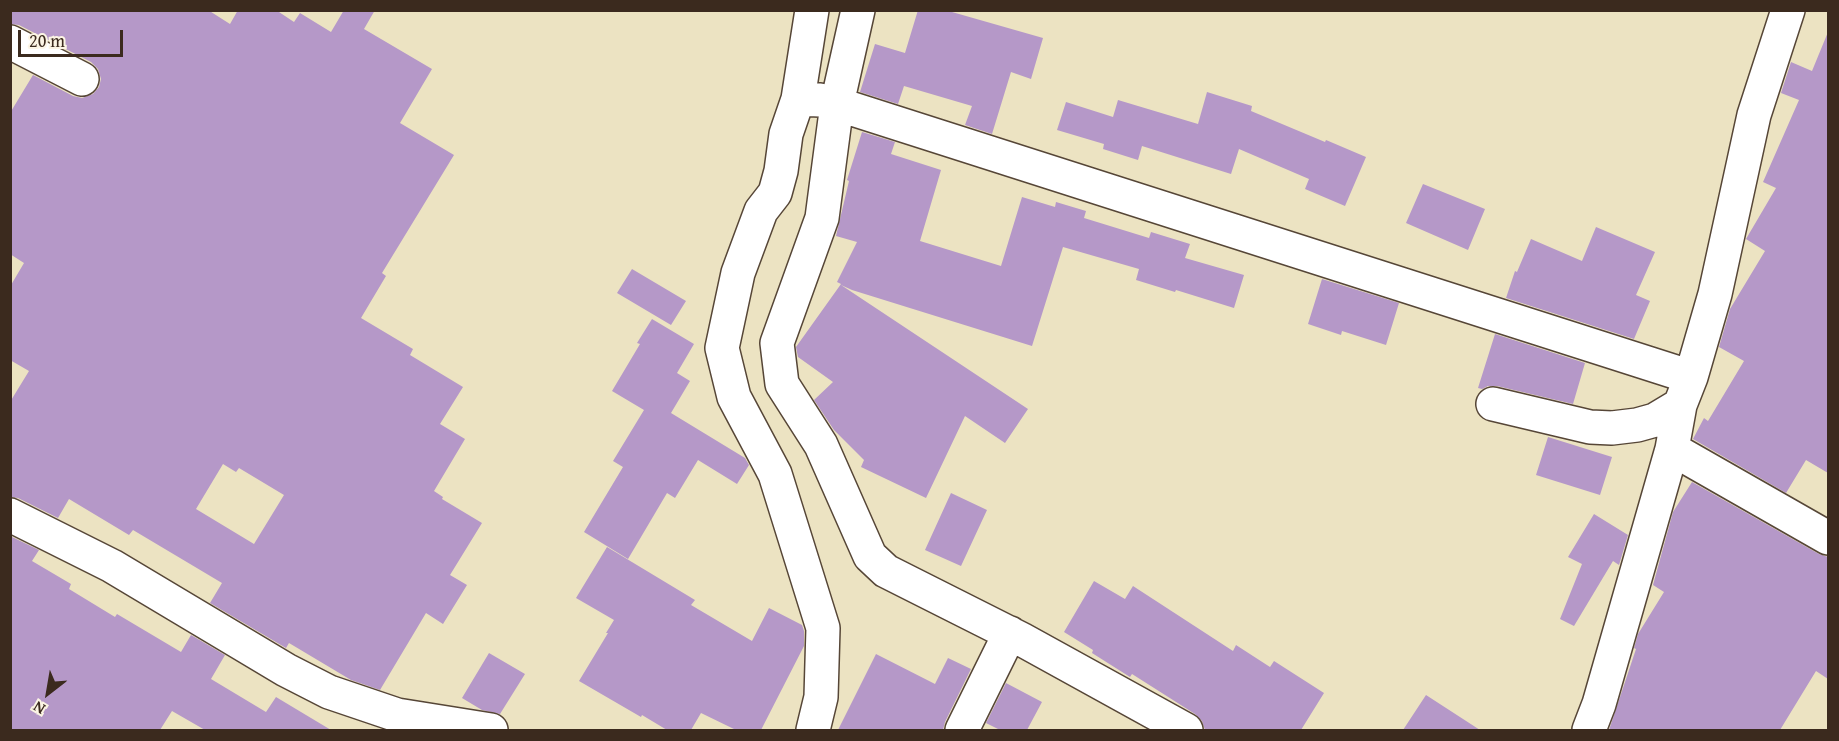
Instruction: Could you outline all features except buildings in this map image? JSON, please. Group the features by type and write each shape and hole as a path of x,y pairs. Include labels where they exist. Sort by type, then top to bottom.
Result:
{"street":[{"path":"812,10 822,218 777,343 782,384 821,445 870,556 886,571 1010,633 1186,730"},
{"path":"813,730 821,697 824,628 775,474 734,397 722,348 738,273 761,211 775,193 781,171 786,134 816,100 858,10"},
{"path":"1589,730 1599,704 1715,294 1754,115 1788,10"},
{"path":"10,42 82,79"},
{"path":"816,100 1686,391"},
{"path":"1494,404 1590,427 1612,428 1655,420 1686,391"},
{"path":"1672,449 1828,538"},
{"path":"10,515 112,566 286,670 329,692 397,715 491,730"},
{"path":"962,730 1010,633"}]}
